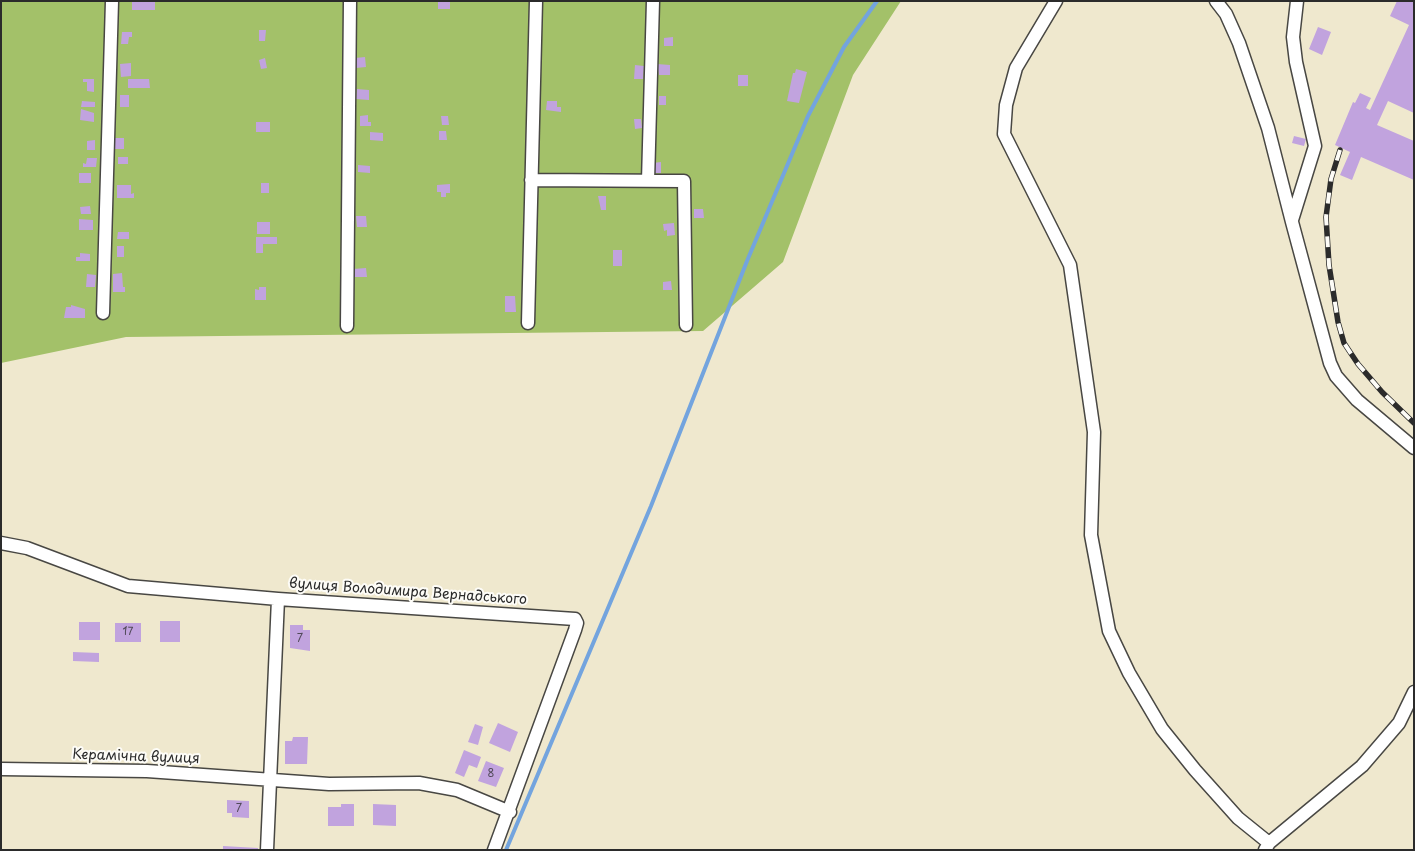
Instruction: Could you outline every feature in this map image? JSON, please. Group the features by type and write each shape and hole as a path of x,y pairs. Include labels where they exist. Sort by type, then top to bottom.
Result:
{"street":[{"path":"104,312 112,1"},
{"path":"347,326 350,1"},
{"path":"528,323 536,1"},
{"path":"648,181 653,1"},
{"path":"1056,1 1016,68 1006,104 1004,134 1070,265 1094,432 1091,535 1109,631 1129,673 1162,729 1195,770 1238,818 1267,846 1362,766 1399,723 1414,692"},
{"path":"1216,1 1226,14 1239,42 1268,128 1330,362 1336,376 1357,400 1414,448"},
{"path":"1292,222 1315,146 1296,62 1293,37 1297,1"},
{"path":"531,180 684,181 686,325"},
{"name":"вулиця Володимира Вернадського","path":"1,543 27,548 120,585 278,600 574,619 576,623 575,630 510,812 494,850"},
{"path":"267,850 278,600"},
{"name":"Керамічна вулиця","path":"1,769 147,770 329,784 419,783 457,790 510,812"}],"green space":[{"path":"1,1 901,1 853,75 783,262 703,331 126,337 1,363"}],"building":[{"path":"132,1 155,1 155,10 132,10"},
{"path":"438,1 450,1 450,9 438,9"},
{"path":"1397,1 1414,1 1414,113 1388,101 1377,125 1414,141 1414,180 1361,157 1352,180 1340,175 1350,152 1335,145 1353,102 1355,103 1360,93 1371,98 1366,108 1370,110 1409,25 1390,16"},
{"path":"1318,27 1331,32 1322,55 1309,49"},
{"path":"259,30 266,30 265,41 259,41"},
{"path":"122,32 132,32 132,37 129,37 128,44 121,44"},
{"path":"673,37 673,46 664,46 664,38"},
{"path":"365,57 366,67 356,68 355,58"},
{"path":"265,58 267,68 261,69 259,60"},
{"path":"131,63 131,76 121,77 120,64"},
{"path":"657,64 670,65 670,75 659,75"},
{"path":"635,65 644,66 643,79 634,79"},
{"path":"796,69 807,72 799,103 787,101 793,73 795,73"},
{"path":"738,75 748,75 748,86 738,86"},
{"path":"83,79 94,79 94,92 87,91 87,82 83,82"},
{"path":"128,79 149,79 150,88 128,88"},
{"path":"357,89 369,90 369,100 356,99"},
{"path":"120,95 129,95 129,107 120,107"},
{"path":"659,96 666,96 666,105 659,105"},
{"path":"82,101 95,102 95,107 81,107"},
{"path":"547,101 557,101 557,107 561,107 561,112 546,110"},
{"path":"81,109 94,113 94,122 80,120"},
{"path":"368,115 368,122 371,122 371,126 360,126 360,116"},
{"path":"441,116 448,116 449,125 442,125"},
{"path":"634,119 641,119 642,128 635,129"},
{"path":"256,122 270,122 270,132 256,132"},
{"path":"439,131 446,131 447,140 439,140"},
{"path":"370,132 383,133 383,141 370,140"},
{"path":"1294,136 1306,139 1304,146 1292,143"},
{"path":"115,138 124,138 124,149 115,149"},
{"path":"95,140 95,150 87,150 87,141"},
{"path":"118,157 128,157 128,164 118,164"},
{"path":"87,158 97,158 96,167 83,167 83,163 86,164"},
{"path":"661,162 661,173 654,173 653,163"},
{"path":"358,165 370,166 370,173 358,172"},
{"path":"79,173 91,173 91,183 79,183"},
{"path":"261,183 269,183 269,193 261,193"},
{"path":"450,184 450,193 446,193 446,197 441,197 441,192 437,192 437,185"},
{"path":"117,185 131,185 131,194 134,193 134,198 117,198"},
{"path":"598,196 606,196 606,210 601,210"},
{"path":"90,206 91,214 81,214 80,207"},
{"path":"694,209 703,209 704,218 694,218"},
{"path":"356,216 366,216 367,227 357,227"},
{"path":"79,219 93,220 93,230 79,230"},
{"path":"257,222 270,222 270,234 257,234"},
{"path":"674,223 675,235 667,236 667,230 664,231 663,224"},
{"path":"118,232 129,232 129,239 117,239"},
{"path":"256,237 277,237 277,244 263,244 263,253 256,253"},
{"path":"117,246 124,246 124,257 117,257"},
{"path":"613,250 622,250 622,266 613,266"},
{"path":"80,253 90,254 90,261 76,261 76,257 80,257"},
{"path":"366,268 367,277 354,277 353,269"},
{"path":"122,273 125,292 113,292 113,274"},
{"path":"87,274 96,275 95,287 86,287"},
{"path":"671,281 672,290 663,290 663,282"},
{"path":"259,287 266,287 266,300 255,300 255,289 259,290"},
{"path":"505,296 515,296 516,312 505,312"},
{"path":"71,305 85,309 85,318 64,318 66,307 71,307"},
{"path":"160,621 180,621 180,642 160,642"},
{"path":"79,622 100,622 100,640 79,640"},
{"path":"115,623 141,623 141,642 115,642"},
{"path":"290,625 303,625 303,630 310,630 310,651 290,648"},
{"path":"73,652 99,653 99,662 73,661"},
{"path":"498,723 518,732 510,752 489,743"},
{"path":"475,724 483,727 478,745 468,742"},
{"path":"293,737 308,737 307,764 285,764 285,741 292,741"},
{"path":"464,750 481,757 477,768 469,765 464,777 455,773"},
{"path":"486,761 504,768 496,787 478,781"},
{"path":"227,800 249,801 249,818 232,817 232,813 227,813"},
{"path":"341,804 354,804 354,826 328,826 328,807 341,807"},
{"path":"373,804 396,805 396,826 373,825"},
{"path":"223,846 258,848 258,850 223,850"}],"waterway":[{"path":"506,850 651,506 747,261 808,116 844,47 877,1"}],"railway":[{"path":"1340,150 1331,179 1326,217 1329,265 1338,322 1344,343 1358,364 1382,392 1414,423"}]}
